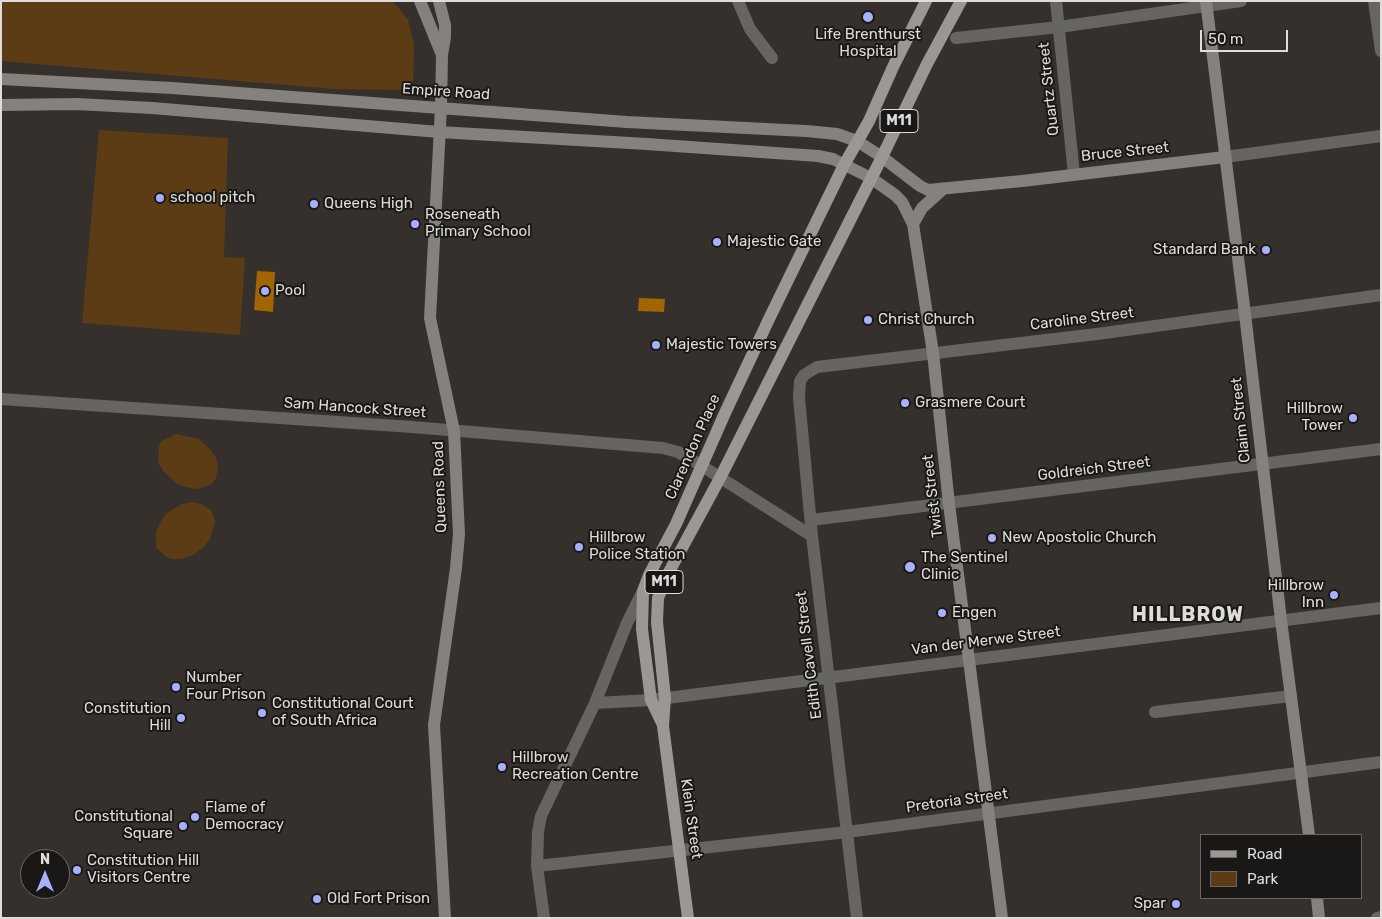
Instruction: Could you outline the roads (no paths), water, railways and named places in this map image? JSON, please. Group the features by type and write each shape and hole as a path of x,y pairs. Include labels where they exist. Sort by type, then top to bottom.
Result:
{"main road":[{"name":"Clarendon Place","path":"643,591 649,575 676,524 769,319 844,165 869,121 926,1"},
{"name":"M11","path":"665,698 657,622 658,598 669,572 720,478 882,157 926,64 961,1"},
{"name":"Klein Street","path":"643,591 642,630 651,700 662,726"},
{"name":"Klein Street","path":"665,698 662,726 688,918"}],"street":[{"name":"Queens Road","path":"420,1 433,37 442,55"},
{"name":"Queens Road","path":"439,1 445,25 430,318 454,431 459,534 434,725 444,918"},
{"path":"738,1 750,29 772,58"},
{"name":"Quartz Street","path":"1056,1 1074,174"},
{"path":"956,38 1059,27 1206,4 1240,1"},
{"path":"1374,1 1381,51"},
{"name":"Claim Street","path":"1206,4 1245,314 1280,620 1309,834"},
{"name":"Empire Road","path":"1,79 172,88 628,122 806,131 837,134 857,141 882,157"},
{"path":"1,104 77,104 152,108 439,132 818,156 833,159 871,178"},
{"name":"Bruce Street","path":"882,157 928,190 1224,157 1381,136"},
{"name":"Twist Street","path":"871,178 902,202 913,224 933,353 949,504 1002,918"},
{"path":"913,224 922,208 943,189"},
{"name":"Caroline Street","path":"798,388 804,375 817,367 1097,334 1381,295"},
{"name":"Edith Cavell Street","path":"798,388 812,536 857,918"},
{"name":"Sam Hancock Street","path":"1,399 454,431 663,448 678,452 702,466"},
{"name":"Goldreich Street","path":"811,520 1381,449"},
{"path":"702,466 812,536"},
{"name":"Clarendon Place","path":"544,918 537,866 538,832 541,816 595,703 627,623 643,591"},
{"name":"Van der Merwe Street","path":"595,703 651,700 1381,608"},
{"path":"1155,712 1291,696"},
{"name":"Pretoria Street","path":"537,866 847,832 1381,762"},
{"path":"1317,899 1319,918"},
{"path":"1377,918 1381,917"}],"place":[{"name":"Life Brenthurst Hospital","path":"868,17"},
{"name":"school pitch","path":"160,198"},
{"name":"Queens High","path":"314,204"},
{"name":"Roseneath Primary School","path":"415,224"},
{"name":"Majestic Gate","path":"717,242"},
{"name":"Standard Bank","path":"1266,250"},
{"name":"Pool","path":"265,291"},
{"name":"Christ Church","path":"868,320"},
{"name":"Majestic Towers","path":"656,345"},
{"name":"Grasmere Court","path":"905,403"},
{"name":"Hillbrow Tower","path":"1353,418"},
{"name":"New Apostolic Church","path":"992,538"},
{"name":"Hillbrow Police Station","path":"579,547"},
{"name":"The Sentinel Clinic","path":"910,567"},
{"name":"Hillbrow Inn","path":"1334,595"},
{"name":"Engen","path":"942,613"},
{"name":"Number Four Prison","path":"176,687"},
{"name":"Constitutional Court of South Africa","path":"262,713"},
{"name":"Constitution Hill","path":"181,718"},
{"name":"Hillbrow Recreation Centre","path":"502,767"},
{"name":"Flame of Democracy","path":"195,817"},
{"name":"Constitutional Square","path":"183,826"},
{"name":"Constitution Hill Visitors Centre","path":"77,870"},
{"name":"Old Fort Prison","path":"317,899"},
{"name":"Spar","path":"1176,904"}],"district":[{"name":"HILLBROW","path":"1188,615"}]}
